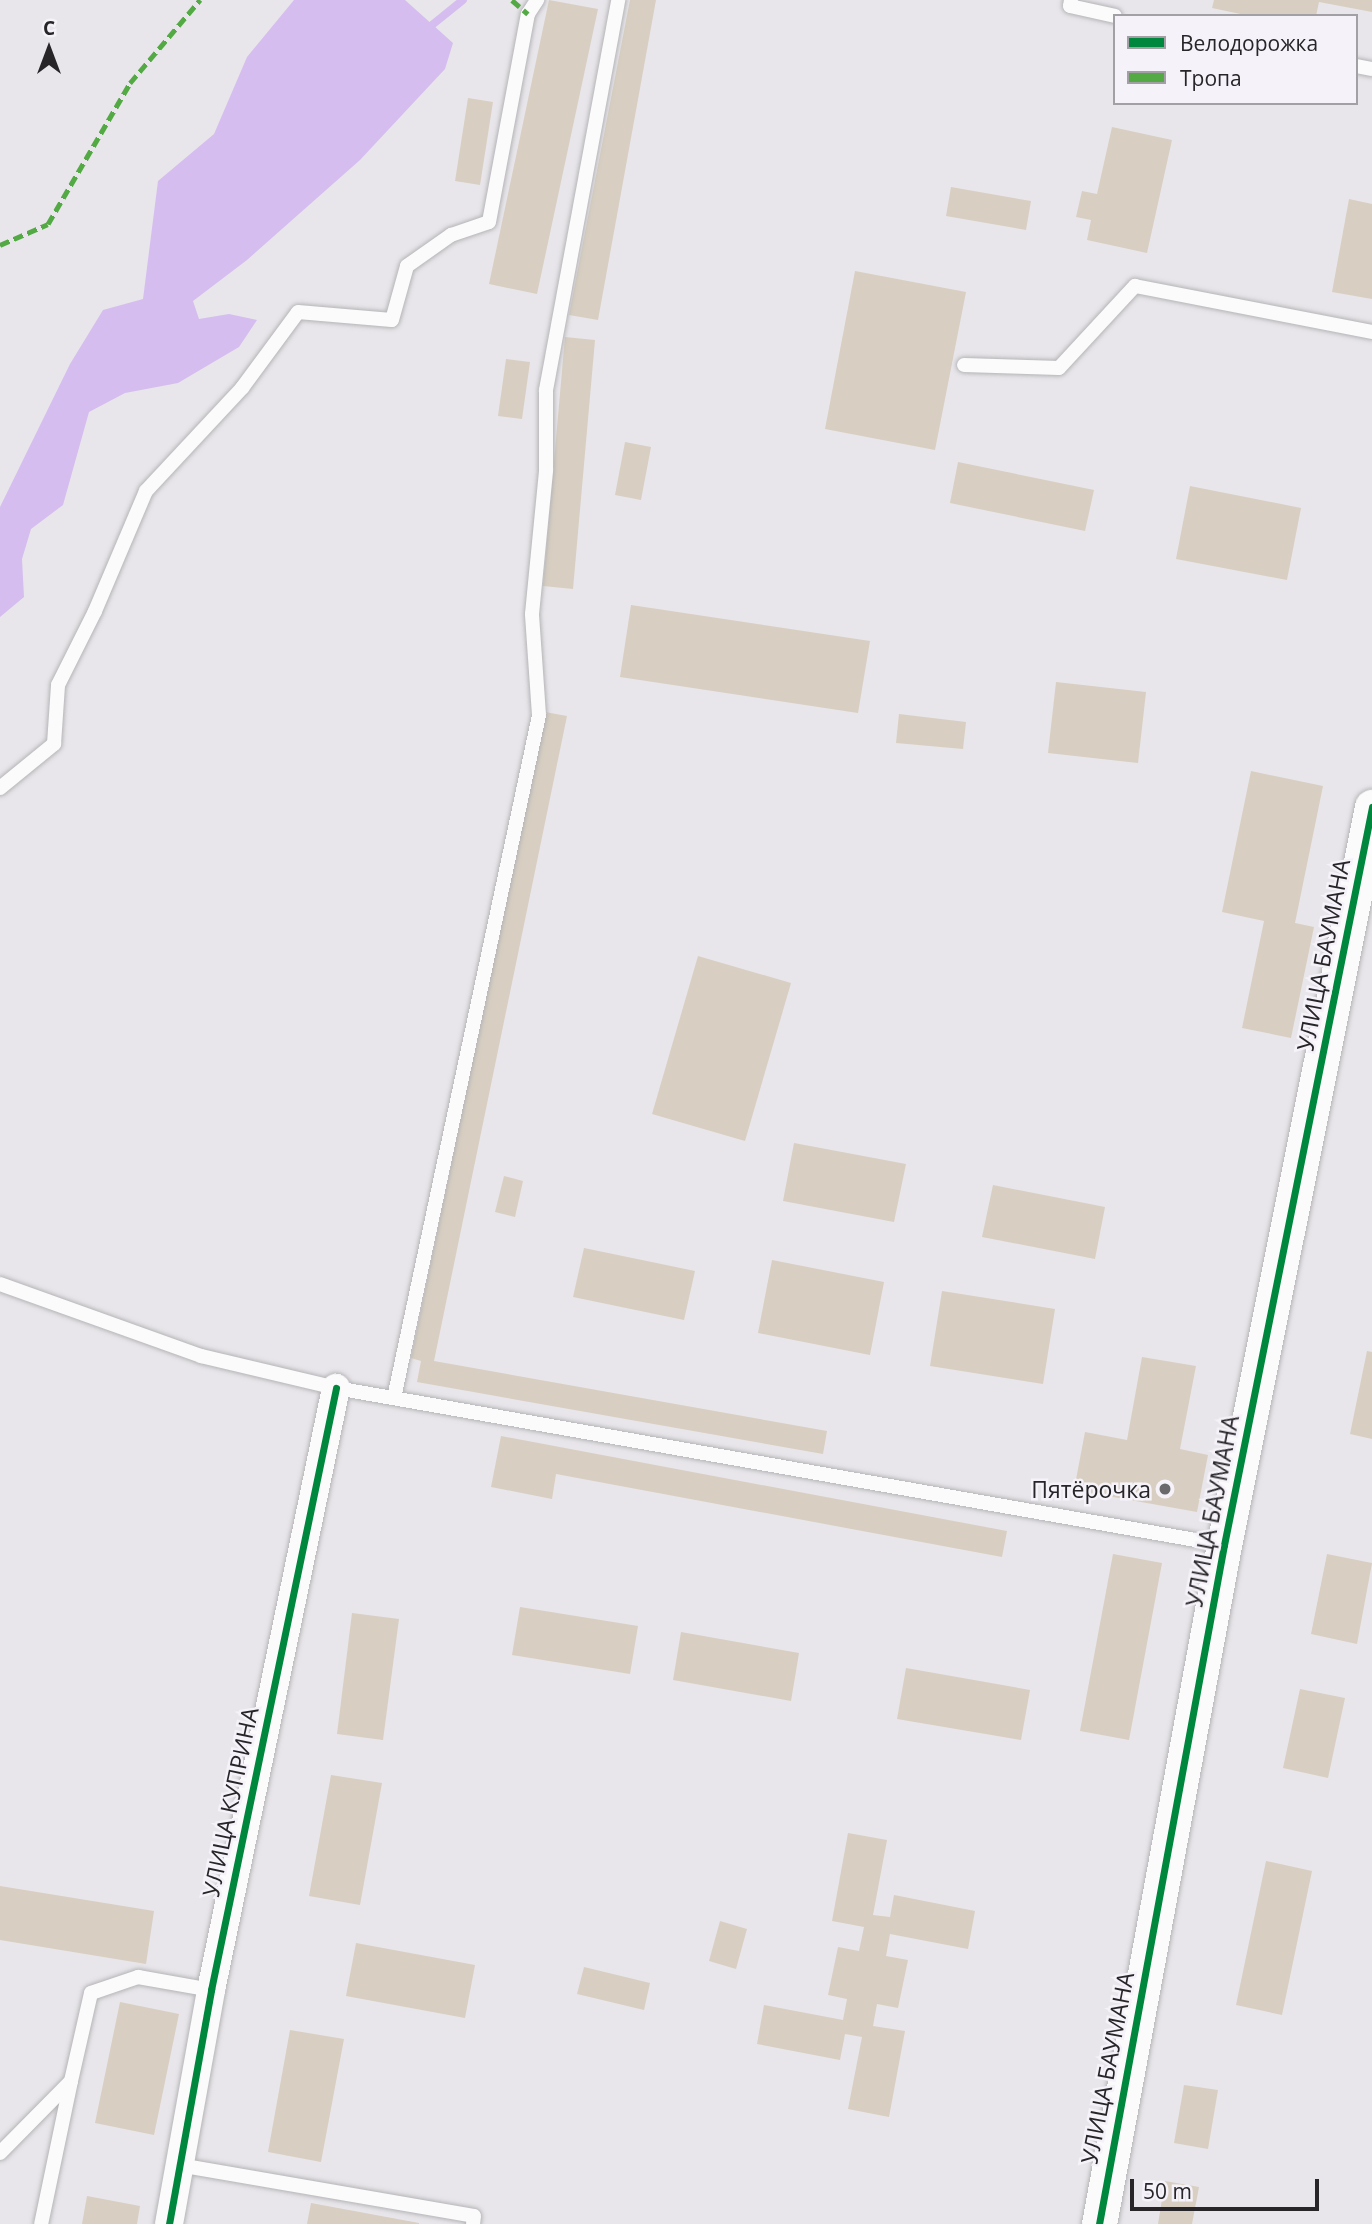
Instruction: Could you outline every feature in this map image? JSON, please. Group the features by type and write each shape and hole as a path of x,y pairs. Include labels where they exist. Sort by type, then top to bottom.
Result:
{"street":[{"name":"УЛИЦА БАУМАНА","path":"1099,2224 1224,1545 1372,807"},
{"name":"УЛИЦА КУПРИНА","path":"169,2224 211,1990 336,1388"}],"lane":[{"path":"0,789 54,744 58,685 95,611 146,491 242,388 298,312 392,320 407,266 451,235 489,222 528,14 537,0"},
{"path":"394,1398 539,715 532,614 547,470 546,390 618,0"},
{"path":"1071,0 1070,6 1113,16"},
{"path":"964,365 1059,368 1135,286 1372,332"},
{"path":"0,1284 201,1356 336,1388 1224,1545"},
{"path":"41,2224 91,1993 138,1977 211,1990"},
{"path":"0,2153 71,2081"},
{"path":"179,2165 474,2217 472,2224"}],"shaded area":[{"path":"294,0 405,0 453,43 445,69 360,160 247,260 193,301 199,319 229,314 257,320 239,347 178,383 125,393 89,412 63,505 31,529 22,559 24,597 0,617 0,507 70,364 103,310 143,299 158,181 214,134 247,57"}],"building":[{"path":"549,0 598,9 537,294 489,284"},
{"path":"630,0 656,0 598,320 569,315"},
{"path":"1214,0 1372,0 1372,12 1319,2 1316,14 1240,14 1212,8"},
{"path":"468,98 493,102 480,185 455,181"},
{"path":"1112,127 1172,140 1147,253 1087,240 1091,220 1076,217 1082,191 1097,194"},
{"path":"951,187 1031,201 1026,230 946,216"},
{"path":"1349,199 1372,204 1372,299 1332,292"},
{"path":"855,271 966,292 935,450 825,429"},
{"path":"565,337 595,340 573,589 543,586"},
{"path":"506,359 530,362 522,419 498,416"},
{"path":"625,442 651,447 641,500 615,495"},
{"path":"958,462 1094,490 1085,531 950,503"},
{"path":"1190,486 1301,508 1287,580 1176,559"},
{"path":"631,605 870,641 858,713 620,677"},
{"path":"1056,682 1146,692 1138,763 1048,753"},
{"path":"545,712 567,716 434,1361 827,1431 823,1454 417,1382 421,1361 411,1358"},
{"path":"899,714 966,722 963,749 896,743"},
{"path":"1251,771 1323,786 1295,923 1314,927 1291,1038 1242,1028 1264,921 1222,912"},
{"path":"698,956 791,983 745,1141 652,1114"},
{"path":"794,1143 906,1164 894,1222 783,1201"},
{"path":"504,1176 523,1181 515,1217 495,1212"},
{"path":"993,1185 1105,1207 1095,1259 982,1237"},
{"path":"584,1248 695,1271 684,1320 573,1297"},
{"path":"772,1260 884,1282 870,1355 758,1333"},
{"path":"942,1291 1055,1309 1043,1384 930,1366"},
{"path":"1367,1351 1372,1352 1372,1439 1350,1434"},
{"path":"1142,1357 1196,1366 1180,1449 1208,1455 1197,1512 1074,1490 1085,1432 1127,1440"},
{"path":"501,1436 1007,1531 1002,1557 556,1474 552,1499 491,1487"},
{"path":"1113,1554 1162,1563 1129,1740 1080,1731"},
{"path":"1327,1554 1372,1563 1357,1644 1311,1634"},
{"path":"520,1607 638,1626 630,1674 512,1655"},
{"path":"352,1613 399,1619 383,1740 337,1734"},
{"path":"681,1632 799,1653 791,1701 673,1680"},
{"path":"906,1668 1030,1690 1021,1740 897,1719"},
{"path":"1300,1689 1345,1698 1328,1778 1283,1768"},
{"path":"331,1775 382,1783 360,1905 309,1896"},
{"path":"848,1833 887,1840 873,1915 890,1917 894,1895 975,1911 968,1949 890,1934 886,1956 908,1960 898,2008 877,2004 873,2026 905,2031 889,2117 848,2109 862,2037 845,2034 840,2060 757,2044 764,2005 843,2020 847,1999 828,1995 838,1947 859,1951 864,1927 832,1921"},
{"path":"1266,1861 1312,1871 1282,2015 1236,2005"},
{"path":"0,1886 154,1911 146,1964 0,1940"},
{"path":"720,1921 747,1929 736,1969 709,1961"},
{"path":"356,1943 475,1965 465,2018 346,1996"},
{"path":"584,1967 650,1983 644,2010 577,1994"},
{"path":"120,2002 179,2014 154,2135 95,2123"},
{"path":"290,2030 344,2039 321,2162 268,2152"},
{"path":"1184,2085 1218,2090 1208,2149 1174,2143"},
{"path":"1165,2181 1199,2187 1192,2224 1158,2224"},
{"path":"87,2196 140,2206 137,2224 82,2224"},
{"path":"311,2203 419,2223 419,2224 307,2224"}],"waterway":[{"path":"427,29 463,0"}],"marked path":[{"path":"0,245 48,224 130,83 200,0"},
{"path":"512,0 528,14"}],"cycle path":[{"path":"1099,2224 1224,1545 1372,807"},
{"path":"169,2224 211,1990 336,1388"}],"place":[{"name":"Пятёрочка","path":"1165,1489"}]}
